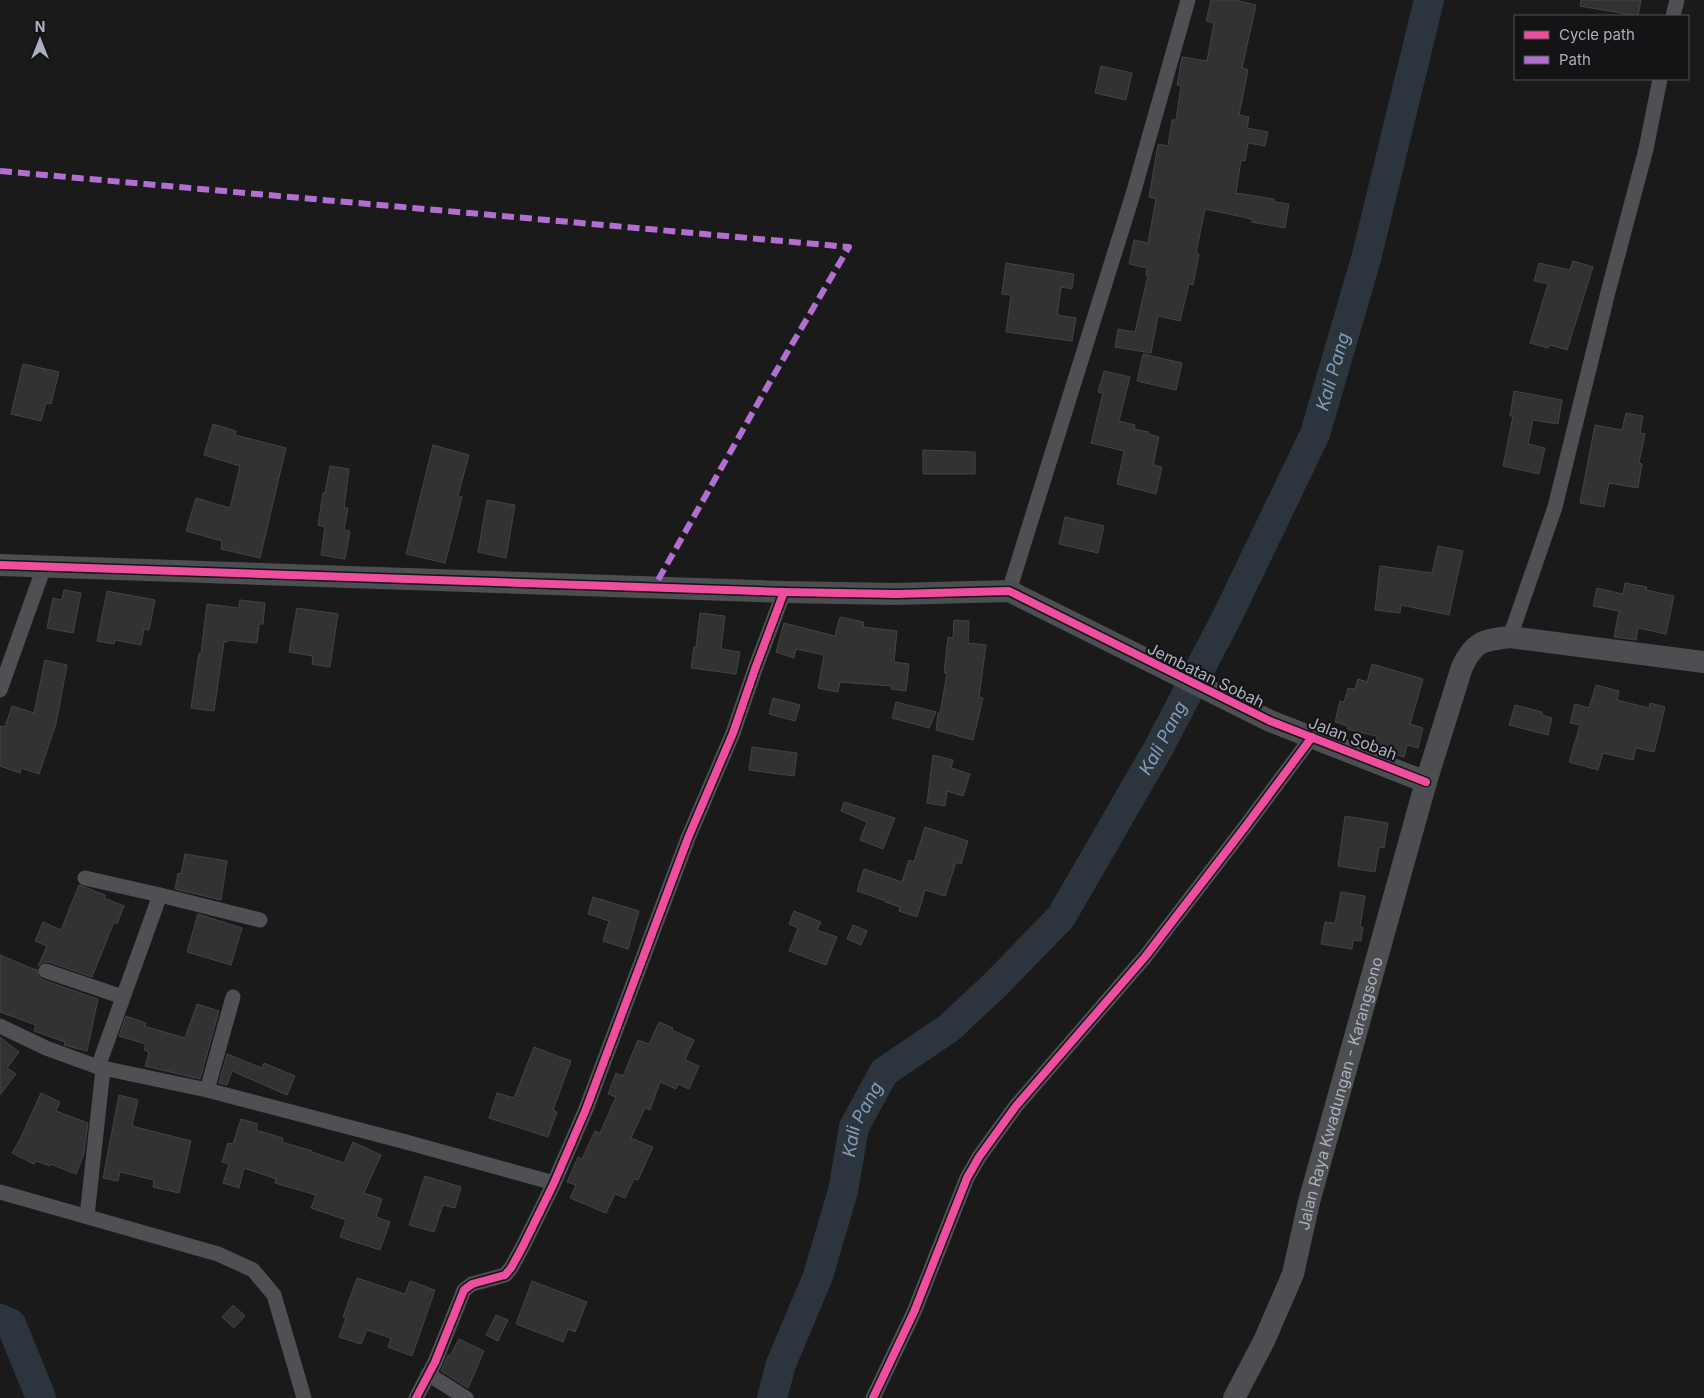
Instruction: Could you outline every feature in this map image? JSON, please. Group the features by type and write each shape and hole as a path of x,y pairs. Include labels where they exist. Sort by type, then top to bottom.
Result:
{"street":[{"path":"0,565 784,592 896,594 1008,591 1133,194 1188,0"},
{"path":"1674,15 1677,0"},
{"path":"1510,637 1555,507 1608,292 1646,149 1660,80"},
{"path":"0,690 44,567"},
{"name":"Jembatan Sobah","path":"1008,591 1131,654 1270,721"},
{"path":"416,1398 435,1362 464,1290 472,1284 504,1275 523,1246 554,1183 586,1109 688,838 734,733 755,669 784,592"},
{"name":"Jalan Raya Kwadungan - Karangsono","path":"1234,1398 1264,1342 1293,1274 1308,1202 1426,782 1462,668 1469,654 1473,648 1485,641 1510,637 1704,662"},
{"name":"Jalan Sobah","path":"1270,721 1426,782"},
{"path":"873,1398 914,1312 967,1178 979,1157 1016,1106 1144,957 1312,737"},
{"path":"85,878 260,920"},
{"path":"87,1216 101,1068 123,998 160,895"},
{"path":"46,971 123,998"},
{"path":"207,1090 233,998"},
{"path":"0,1026 46,1048 101,1068 207,1090 396,1139 554,1183"},
{"path":"0,1192 218,1254 253,1270 274,1295 304,1398"},
{"path":"428,1374 466,1398"}],"building":[{"path":"1211,0 1235,0 1256,5 1242,68 1248,70 1239,115 1249,117 1247,128 1268,132 1265,146 1248,143 1245,161 1241,160 1236,193 1274,199 1274,202 1289,204 1285,228 1252,222 1252,219 1205,209 1196,253 1199,254 1193,285 1189,284 1180,321 1158,316 1151,353 1115,347 1118,329 1135,332 1148,275 1146,275 1147,268 1129,264 1134,240 1148,243 1156,199 1149,197 1158,144 1168,146 1172,120 1176,120 1181,86 1177,85 1182,57 1207,61 1214,23 1206,21"},
{"path":"1581,0 1641,0 1638,15 1580,6"},
{"path":"1101,66 1132,73 1126,100 1095,93"},
{"path":"1573,261 1593,267 1567,350 1550,345 1548,348 1530,343 1548,284 1534,281 1539,263 1570,270"},
{"path":"1006,263 1074,274 1072,289 1061,287 1057,315 1076,318 1072,341 1006,332 1011,295 1002,294"},
{"path":"1143,354 1182,363 1176,390 1137,381"},
{"path":"23,364 59,372 51,404 46,403 41,421 11,414"},
{"path":"1104,371 1130,377 1119,421 1135,425 1134,429 1149,432 1148,434 1159,437 1153,465 1162,467 1156,494 1117,484 1124,451 1091,443 1103,393 1098,392"},
{"path":"1514,391 1562,400 1558,424 1533,420 1528,444 1545,448 1539,474 1503,466 1513,416 1510,416"},
{"path":"1626,413 1643,416 1640,433 1645,434 1639,463 1642,464 1638,488 1609,483 1604,507 1580,503 1595,425 1622,430"},
{"path":"213,424 236,431 235,435 286,448 260,558 221,549 222,541 186,531 196,498 230,508 240,466 204,455"},
{"path":"433,445 469,455 458,496 462,497 445,563 406,554"},
{"path":"923,450 975,452 975,474 923,474"},
{"path":"330,466 349,469 344,508 348,508 344,530 350,531 345,559 321,555 325,527 318,525"},
{"path":"487,500 515,505 506,558 478,552"},
{"path":"1065,517 1104,526 1098,553 1059,544"},
{"path":"1438,546 1463,551 1449,615 1401,605 1400,613 1375,610 1380,566 1432,573"},
{"path":"1625,583 1647,587 1646,590 1674,596 1666,634 1638,628 1636,640 1614,637 1619,611 1593,606 1597,588 1623,594"},
{"path":"64,590 81,593 73,633 47,628 53,598 62,600"},
{"path":"107,591 155,600 149,630 144,629 141,645 115,640 114,644 97,641"},
{"path":"240,600 265,603 263,624 259,624 257,643 227,640 227,642 224,642 214,711 191,708 199,653 201,653 207,604 239,608"},
{"path":"297,608 338,614 330,667 312,664 313,656 289,652"},
{"path":"700,613 725,616 721,649 740,652 736,674 691,668 694,647 696,647"},
{"path":"840,617 864,622 863,627 897,631 894,662 909,664 906,691 891,689 891,686 840,682 838,692 818,688 824,655 796,649 794,658 776,652 784,623 835,636"},
{"path":"954,620 969,621 968,643 986,645 979,697 983,698 973,740 936,730 947,673 944,673 948,637 953,638"},
{"path":"45,660 67,665 56,724 39,774 21,768 20,773 0,766 0,726 5,727 12,706 34,713"},
{"path":"1372,664 1423,679 1410,724 1423,728 1418,748 1407,745 1404,757 1374,748 1376,736 1347,729 1348,726 1335,722 1340,701 1344,702 1348,688 1355,689 1358,679 1367,682"},
{"path":"1596,685 1619,691 1617,700 1649,708 1650,703 1665,707 1654,752 1636,748 1633,760 1603,753 1598,770 1569,762 1580,725 1570,723 1575,704 1589,708"},
{"path":"773,698 800,705 795,721 769,714"},
{"path":"896,702 936,712 929,728 892,718"},
{"path":"1515,705 1542,712 1542,715 1552,718 1548,735 1509,725"},
{"path":"752,747 797,753 794,776 749,770"},
{"path":"933,755 953,760 951,768 970,774 963,796 947,791 945,806 927,803"},
{"path":"844,802 895,818 883,849 860,840 867,822 841,811"},
{"path":"1345,816 1388,823 1384,848 1379,847 1375,872 1338,866"},
{"path":"925,827 968,841 961,864 956,862 945,896 925,890 917,917 899,911 900,907 857,891 864,869 902,882 909,860 914,862"},
{"path":"185,854 227,861 221,900 175,889 178,873 181,874"},
{"path":"79,885 105,895 104,898 124,906 117,924 114,922 92,977 49,962 44,962 38,966 47,946 35,941 43,922 61,930"},
{"path":"1341,892 1365,896 1360,927 1363,927 1361,941 1353,940 1352,949 1321,944 1325,922 1335,923"},
{"path":"593,897 639,911 628,949 603,941 609,921 588,914"},
{"path":"794,911 821,922 817,930 837,937 826,965 789,951 798,928 789,924"},
{"path":"198,914 242,928 231,965 187,952"},
{"path":"853,925 867,931 861,945 847,939"},
{"path":"0,955 37,969 39,977 43,980 98,999 87,1051 64,1045 65,1042 34,1031 36,1025 0,1012"},
{"path":"197,1004 219,1011 200,1079 145,1066 149,1052 144,1050 146,1044 119,1036 126,1016 146,1023 144,1026 185,1038"},
{"path":"659,1022 694,1040 685,1060 699,1066 689,1089 678,1084 676,1089 660,1082 650,1110 645,1108 631,1138 653,1147 638,1180 634,1179 625,1198 615,1194 606,1213 570,1198 576,1185 567,1182 578,1157 582,1159 595,1131 600,1133 616,1097 608,1094 616,1073 623,1076 638,1040 649,1044"},
{"path":"0,1037 19,1052 7,1068 16,1074 0,1095"},
{"path":"534,1047 571,1061 553,1110 557,1112 548,1137 489,1118 497,1093 514,1098"},
{"path":"227,1054 262,1068 264,1063 295,1076 287,1095 232,1071 227,1085 219,1083"},
{"path":"41,1093 60,1102 56,1111 88,1123 84,1154 76,1174 50,1164 50,1166 36,1161 34,1164 12,1153"},
{"path":"119,1095 138,1100 132,1126 191,1141 179,1193 153,1187 154,1180 120,1172 118,1181 103,1178"},
{"path":"241,1119 258,1124 256,1130 283,1138 282,1142 344,1163 353,1142 381,1155 364,1193 382,1199 376,1217 390,1222 380,1250 340,1237 346,1220 311,1208 316,1195 275,1183 276,1179 244,1168 239,1188 223,1183 229,1164 222,1162 228,1143 233,1144"},
{"path":"425,1176 461,1187 455,1208 443,1205 434,1232 409,1225"},
{"path":"357,1278 405,1294 410,1281 435,1290 412,1356 388,1347 391,1338 367,1330 361,1344 339,1337 346,1318 343,1317"},
{"path":"532,1281 587,1302 575,1332 568,1329 563,1342 516,1324"},
{"path":"233,1305 245,1316 234,1328 222,1317"},
{"path":"496,1315 508,1320 498,1341 486,1335"},
{"path":"459,1339 484,1351 468,1388 441,1371 448,1355 450,1356"}],"waterway":[{"name":"Kali Pang","path":"772,1398 781,1364 818,1276 843,1191 854,1127 884,1072 949,1028 995,985 1061,917 1158,749 1226,619 1315,434 1366,259 1429,0"},
{"name":"Kali Pang","path":"0,1319 11,1324 41,1398"}],"marked path":[{"path":"0,171 849,247 771,380 653,589"}],"cycle path":[{"path":"0,565 784,592 896,594 1009,591 1270,721 1426,782"},
{"path":"416,1398 435,1362 464,1290 472,1284 505,1275 511,1268 554,1183 586,1109 688,838 733,733 784,592"},
{"path":"873,1398 914,1312 967,1178 979,1157 1016,1106 1145,957 1312,737"}]}
